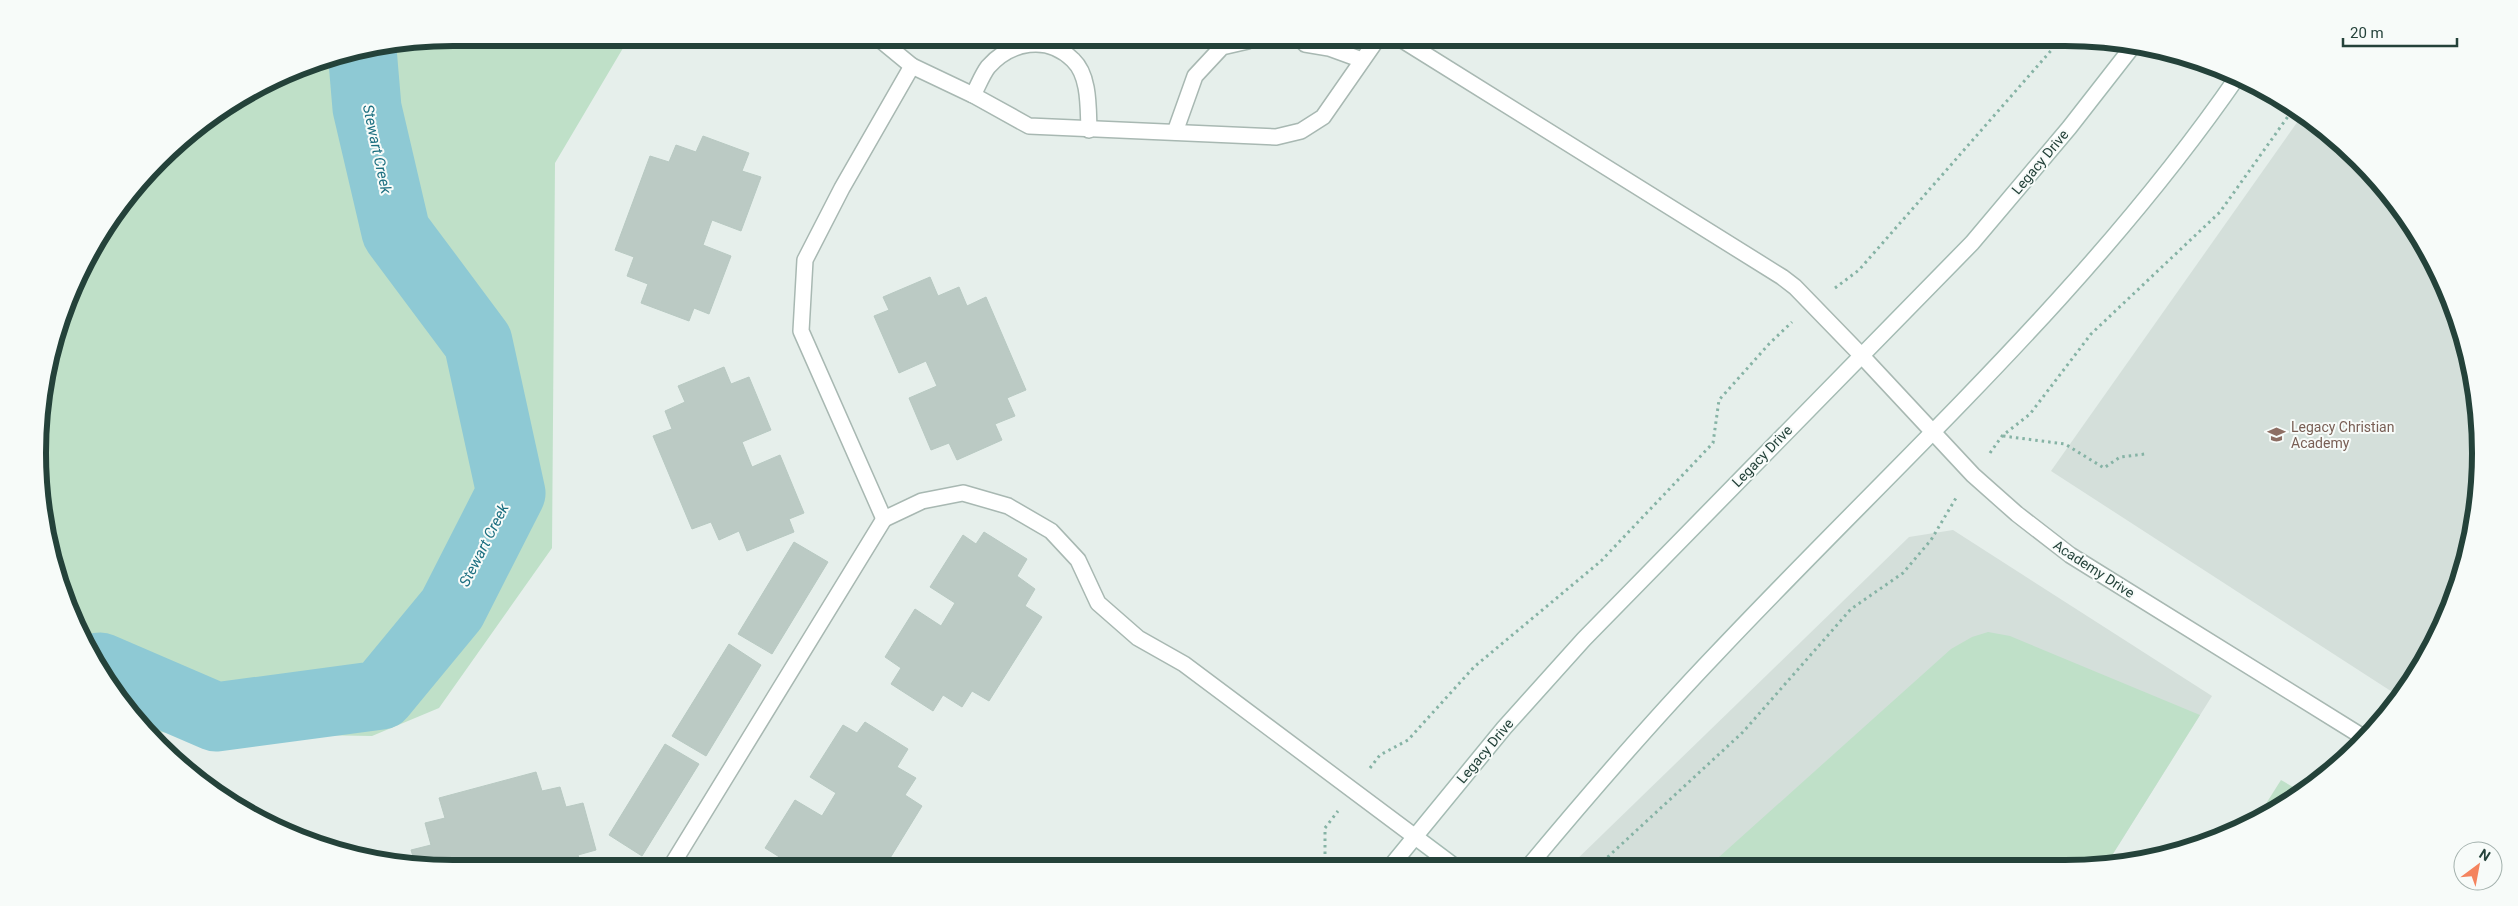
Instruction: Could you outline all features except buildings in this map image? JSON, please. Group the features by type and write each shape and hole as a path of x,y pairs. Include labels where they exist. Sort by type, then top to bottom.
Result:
{"main road":[{"path":"888,46 912,66 973,95 1029,126 1276,137 1301,131 1323,117 1372,46"},
{"path":"973,95 988,68 1006,52 1019,46"},
{"path":"1050,46 1073,60 1082,76 1087,98 1089,130"},
{"path":"1175,132 1195,76 1222,47 1226,46"},
{"path":"1317,46 1329,48 1362,60"},
{"name":"Academy Drive","path":"1412,46 1782,277 1802,293 1973,475 2016,514 2070,555 2359,734"},
{"name":"Legacy Drive","path":"1396,860 1504,728 1584,639 1972,243 2069,128 2129,52"},
{"path":"884,519 801,331 805,260 842,188 912,66"},
{"path":"1534,860 1600,781 1716,654 1933,434 2003,360 2149,195 2233,83"},
{"path":"675,860 884,519 922,501 963,493 1008,506 1051,531 1078,560 1098,603 1138,638 1184,664 1446,860"}],"path":[{"path":"1859,270 2055,46"},
{"path":"2144,454 2120,457 2104,468 2065,444 2002,436 2030,414 2090,334 2220,212 2290,114"},
{"path":"1325,860 1325,828 1380,755 1408,740 1474,667 1601,561 1713,443 1719,400 1782,330"},
{"path":"1604,860 1743,732 1851,609 1903,573 1931,540 1946,513"}],"shaded area":[{"name":"Legacy Christian Academy","path":"2299,120 2313,130 2353,165 2371,185 2388,205 2417,250 2441,297 2450,322 2464,374 2468,400 2471,426 2471,480 2464,532 2458,558 2441,609 2430,633 2394,693 2051,471"},
{"path":"1953,530 2212,696 2111,857 2065,860 1576,860 1909,537"}],"green space":[{"path":"453,46 624,46 555,163 552,548 439,708 372,736 157,732 130,701 115,679 88,633 68,584 54,532 47,480 47,426 54,374 60,348 77,297 88,273 115,227 130,205 165,165 205,130 273,88 297,77 348,60 400,50"},
{"path":"1988,632 2010,636 2200,715 2111,857 2065,860 1716,860 1951,649 1972,637"},
{"path":"2281,780 2295,788 2291,791 2264,808"}],"waterway":[{"name":"Stewart Creek","path":"110,671 216,717 381,695 452,609 511,493 478,342 396,232 367,108 363,57"}],"place":[{"name":"Legacy Christian Academy","path":"2277,435"}]}
